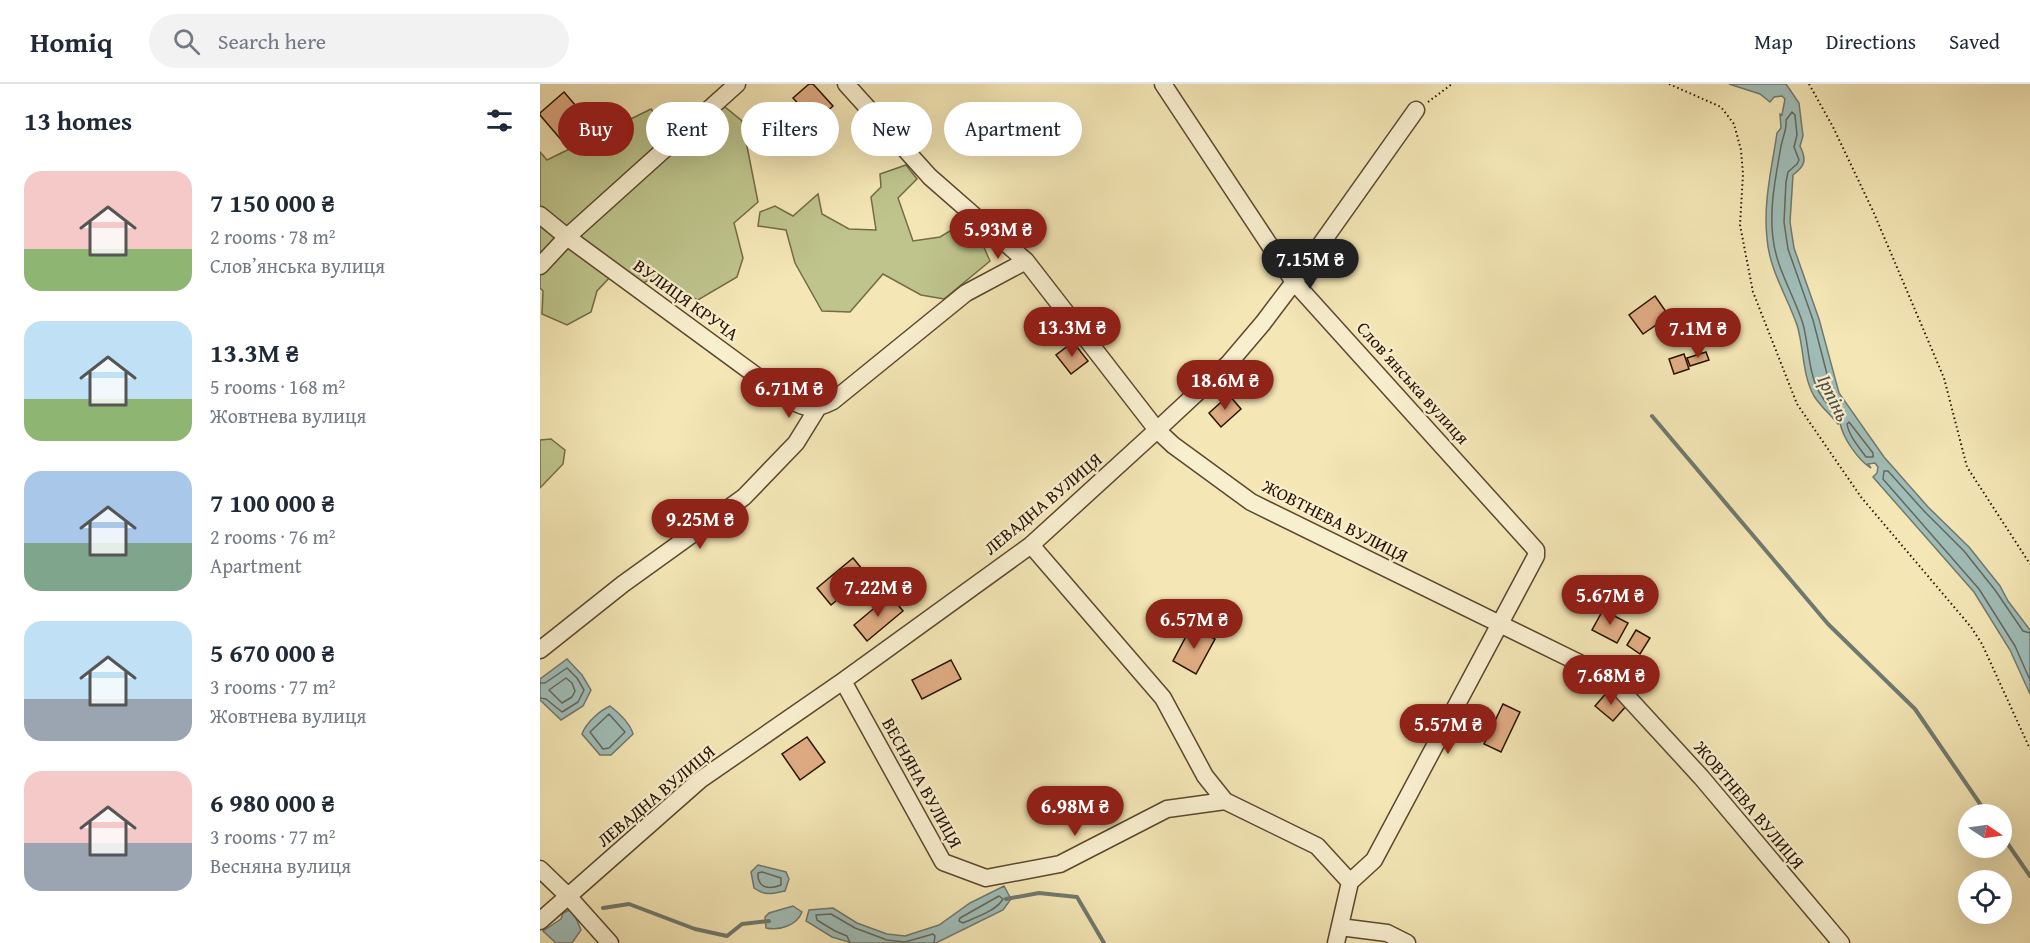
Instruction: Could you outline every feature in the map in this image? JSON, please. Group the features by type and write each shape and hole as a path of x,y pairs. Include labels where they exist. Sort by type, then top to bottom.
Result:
{"street":[{"path":"540,266 567,237 737,84"},
{"name":"ЖОВТНЕВА ВУЛИЦЯ","path":"846,84 930,177 1026,261 1157,430 1173,445 1251,502 1464,608 1500,622 1610,678 1701,777 1841,943"},
{"name":"Словʼянська вулиця","path":"1163,84 1294,282 1533,545 1536,556 1500,622"},
{"name":"ЛЕВАДНА ВУЛИЦЯ","path":"540,921 700,780 843,681 1031,545 1157,430 1229,363 1294,282 1416,110"},
{"name":"ВУЛИЦЯ КРУЧА","path":"540,215 788,399 800,406 817,409"},
{"path":"540,650 623,584 744,498 796,443 817,409 833,401 966,293 1026,261"},
{"path":"1031,545 1163,698 1205,776 1225,801 1317,846 1350,882"},
{"path":"1407,943 1387,933 1338,935 1350,882 1374,860 1500,622"},
{"name":"ВЕСНЯНА ВУЛИЦЯ","path":"843,681 943,862 986,878 1060,864 1167,809 1225,801"},
{"path":"540,869 610,943"}],"path":[{"path":"1416,110 1452,84"},
{"path":"1669,84 1721,107 1734,124 1741,150 1743,174 1740,225 1753,292 1797,404 1861,497 1971,627 1982,644 2030,749"},
{"path":"1809,84 1833,127 1874,212 1944,378 1967,467 2030,564"}],"green space":[{"path":"729,110 741,120 741,156 749,156 758,202 734,223 743,258 737,277 698,300 651,279 637,286 614,273 597,291 591,312 567,325 542,314 540,152 547,160 558,155 634,156 634,117 646,111 646,156 729,156"},
{"path":"906,165 917,179 898,198 913,241 940,237 965,222 982,243 990,261 944,299 921,295 883,274 850,312 822,311 795,263 786,230 758,226 760,212 775,206 793,216 818,194 822,214 849,229 876,230 871,197 881,187 880,174"},
{"path":"551,439 565,450 563,464 540,488 540,440"}],"water":[{"name":"Ірпінь","path":"1729,84 1786,84 1799,103 1803,136 1800,146 1804,162 1793,175 1790,222 1794,248 1819,319 1839,393 1884,457 1928,507 1969,547 2000,586 2008,601 2030,630 2030,694 2010,650 1974,592 1873,477 1878,467 1875,463 1868,464 1871,468 1861,460 1848,442 1840,423 1838,424 1820,404 1810,388 1797,325 1771,261 1767,238 1766,212 1769,185 1777,133 1781,128 1780,114 1782,115 1785,99 1782,96 1774,97 1770,102 1760,94"},
{"path":"567,659 582,675 591,690 583,706 561,720 540,700 540,679"},
{"path":"610,706 627,722 633,734 611,755 600,755 582,734 593,718"},
{"path":"758,865 786,872 789,879 785,891 769,894 754,888 751,872"},
{"path":"1004,886 1011,899 1003,910 936,943 852,943 832,937 806,921 809,910 833,908 857,923 887,934 905,936 939,925 970,903"},
{"path":"793,906 802,912 792,924 782,928 766,928 765,917 769,913"},
{"path":"572,909 581,930 572,943 556,943 543,931 561,919 563,913"}],"building":[{"path":"809,84 813,84 829,102 797,102 793,98"},
{"path":"564,92 573,102 558,102 558,136 540,113"},
{"path":"1655,296 1669,316 1643,334 1629,315"},
{"path":"1073,342 1088,361 1071,374 1056,355"},
{"path":"1706,352 1709,360 1690,366 1687,358"},
{"path":"1684,354 1689,369 1674,374 1669,359"},
{"path":"1229,395 1241,409 1221,427 1209,413"},
{"path":"853,558 867,575 831,605 817,588"},
{"path":"890,595 903,611 867,641 854,625"},
{"path":"1603,610 1628,623 1617,643 1592,630"},
{"path":"1191,627 1215,639 1196,674 1173,661"},
{"path":"1636,630 1650,638 1640,654 1627,645"},
{"path":"951,660 961,679 922,699 912,680"},
{"path":"1609,690 1627,705 1613,721 1595,706"},
{"path":"1503,704 1520,712 1501,752 1484,744"},
{"path":"807,737 825,762 800,780 782,754"}],"waterway":[{"path":"1652,416 1828,624 1915,709 1980,804"},
{"path":"2012,850 2030,876"},
{"path":"1006,899 1039,893 1077,897 1104,943"},
{"path":"603,908 629,904 695,929 727,936 742,924 769,921"}]}
